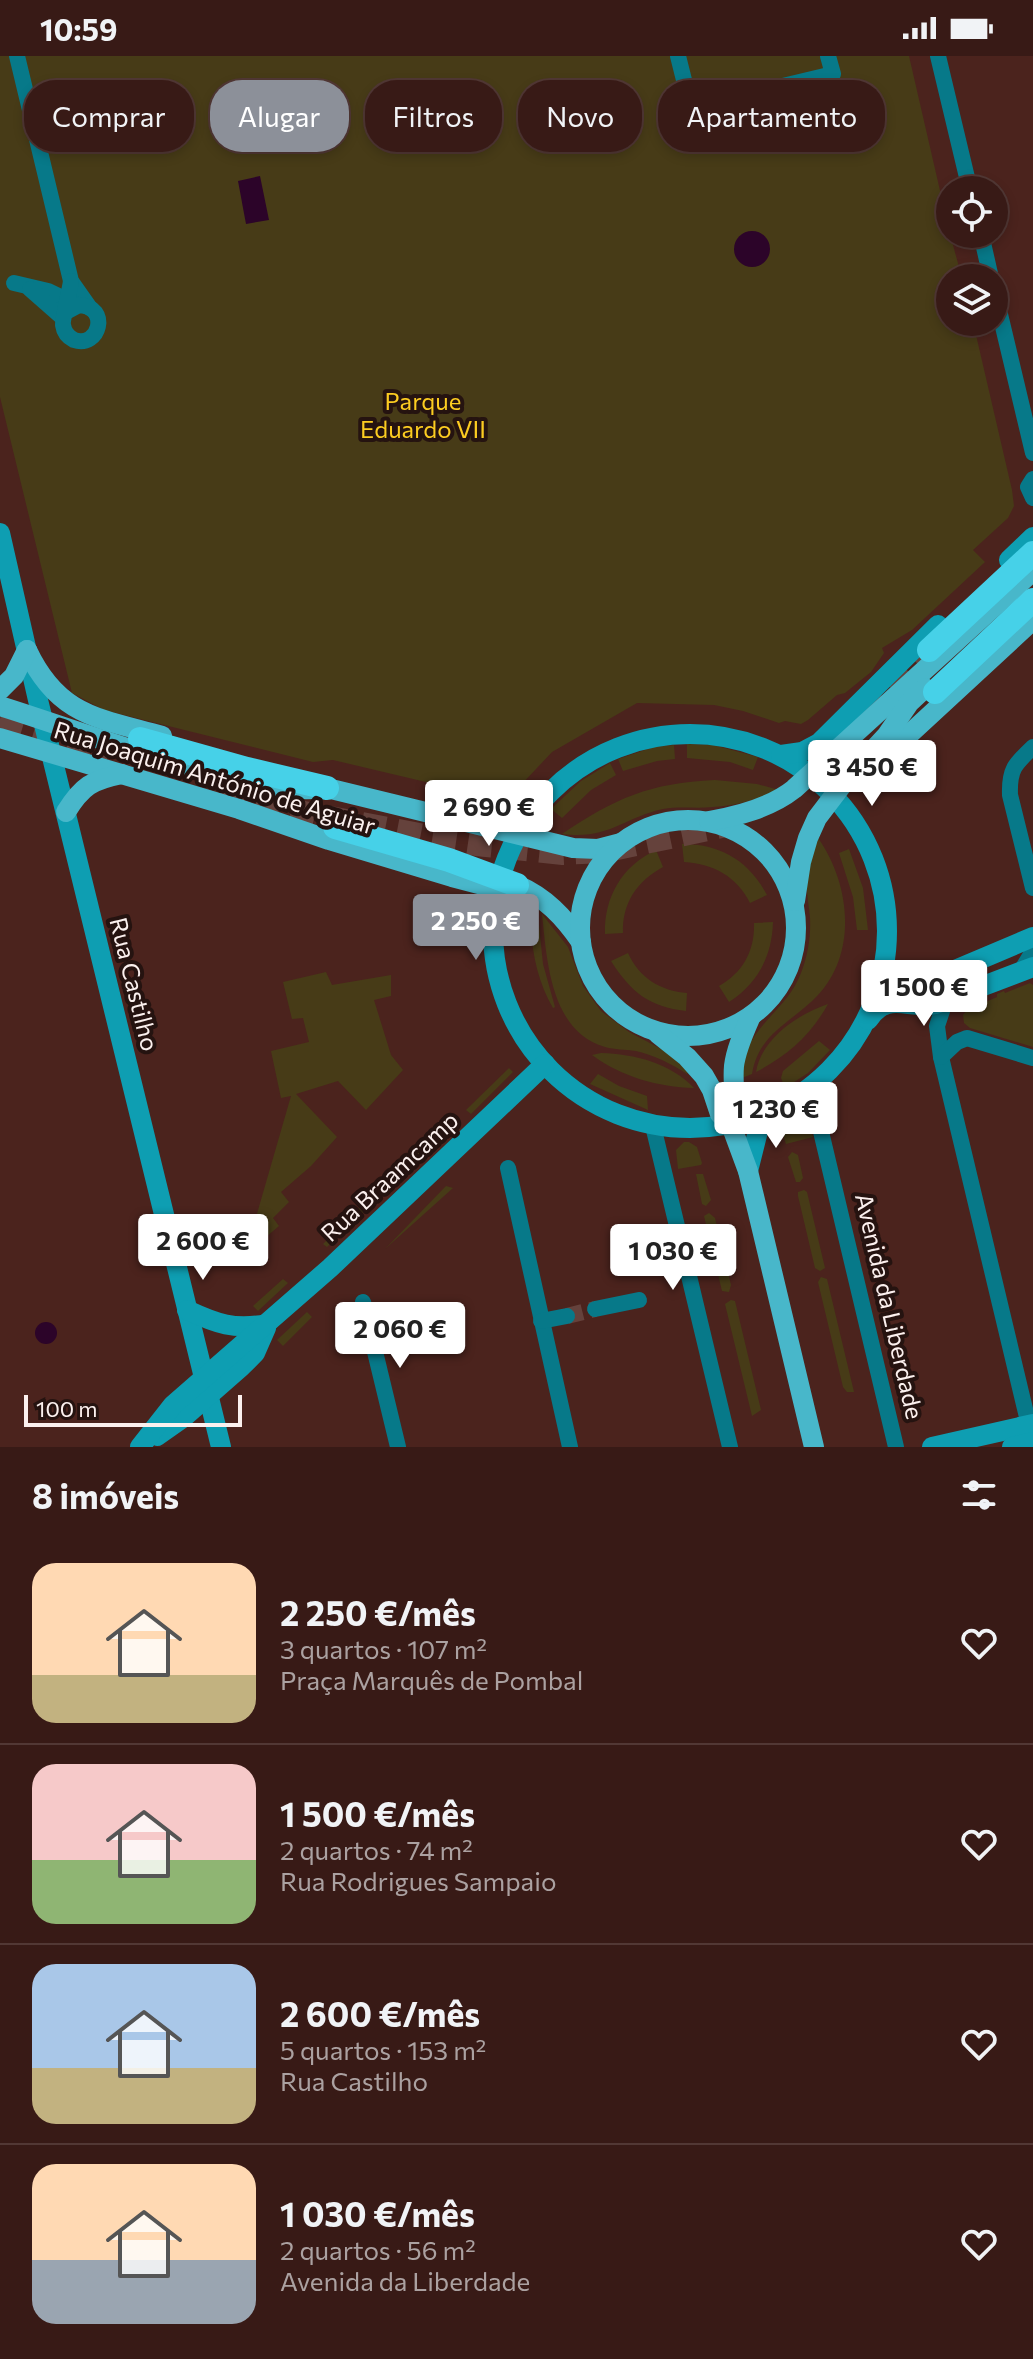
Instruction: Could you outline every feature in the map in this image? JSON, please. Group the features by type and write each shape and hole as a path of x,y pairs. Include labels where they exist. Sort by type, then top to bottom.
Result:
{"highway":[{"path":"929,650 1033,553"},
{"path":"935,692 1033,600"},
{"path":"140,739 327,788"},
{"path":"335,827 449,860 506,884"}],"main road":[{"path":"814,1447 748,1171 731,1125 720,1114 712,1090 699,1070 678,1049 651,1029 630,1019 604,995 591,975 581,942 581,914 588,887 602,863 621,843 640,831 661,824 683,820 705,821 744,813 789,794 1033,571"},
{"path":"651,1029 677,1035 703,1035 728,1029 769,1001 787,972 796,939 794,905 801,862 808,838 821,813 849,776 887,735 909,703 1033,589"},
{"path":"835,797 856,783 1033,620"},
{"path":"0,690 14,676 27,650"},
{"path":"27,650 38,673 61,698 79,710 272,766 327,788"},
{"name":"Rua Joaquim António de Aguiar","path":"0,706 147,755 269,787 299,790 327,788 564,847 584,849 621,843"},
{"path":"79,730 117,723"},
{"name":"Rua Joaquim António de Aguiar","path":"0,738 239,809 329,840 506,884 549,904 581,942"},
{"path":"66,812 82,789 91,783 124,774"},
{"path":"705,821 728,828 758,846 781,873 794,905"},
{"path":"731,1125 736,1111 734,1065 751,1016"}],"street":[{"path":"17,56 71,281 73,309 48,291 22,286"},
{"path":"678,56 691,108 833,74 828,56"},
{"path":"938,56 967,176"},
{"path":"1005,336 1033,453"},
{"path":"1033,479 1028,487 1033,498"},
{"name":"Rua Castilho","path":"0,533 221,1447"},
{"path":"781,755 802,752 819,743 919,643 1033,537"},
{"path":"864,1027 882,971 885,936 877,880 858,828 835,797 811,775 781,755 754,743 712,734 663,734 624,742 593,756 543,797 519,835 494,932 501,976 520,1025 545,1064 579,1096 622,1118 653,1126 704,1128 731,1125 769,1112 817,1084 847,1052 877,1009 887,1003 927,1006 945,1002 1030,965"},
{"path":"1033,747 1013,769 1009,779 1010,795 1033,888"},
{"path":"882,971 906,981 929,981 1033,937"},
{"path":"945,1002 937,1026 941,1057 1032,1435"},
{"path":"941,1057 960,1039 967,1038 1033,1058"},
{"name":"Rua Braamcamp","path":"141,1447 173,1405 206,1386 545,1064"},
{"name":"Avenida da Liberdade","path":"817,1084 813,1098 896,1447"},
{"path":"748,1171 759,1127 769,1112"},
{"path":"653,1126 730,1447"},
{"path":"508,1168 570,1447"},
{"path":"595,1309 639,1300"},
{"path":"363,1302 398,1447"},
{"path":"187,1310 235,1327 268,1324"},
{"path":"541,1321 567,1316"},
{"path":"932,1447 1032,1435"},
{"path":"1012,1447 1032,1435"}],"green space":[{"name":"Parque Eduardo VII","path":"0,56 909,56 937,176 936,248 954,248 958,264 936,264 936,336 976,336 1014,506 1008,518 973,550 985,562 912,630 882,648 884,653 871,672 808,720 801,724 779,723 714,705 637,703 552,752 506,801 333,760 313,762 104,710 72,693 0,397"},
{"path":"687,744 713,745 758,757 753,770 730,762 687,758"},
{"path":"674,745 675,759 623,771 618,759 654,747"},
{"path":"610,763 616,775 591,790 562,818 551,809 581,781"},
{"path":"715,780 757,784 779,790 730,805 663,809 592,834 562,834 599,811 634,795 671,785"},
{"path":"818,838 829,856 843,896 844,938 839,959 831,978 818,995 769,1038 752,1074 742,1078 744,1061 756,1033 785,1000 803,966 810,932 807,880"},
{"path":"682,844 709,847 732,857 752,873 767,895 750,903 738,885 723,873 705,865 684,862"},
{"path":"849,849 863,888 868,930 857,930 853,897 839,853"},
{"path":"656,850 663,867 646,879 633,894 625,912 623,933 605,934 608,908 617,884 634,865"},
{"path":"542,914 568,947 583,986 601,1011 629,1032 665,1051 688,1071 687,1074 649,1055 605,1047 587,1039 573,1026 555,992"},
{"path":"773,922 770,946 762,968 748,986 729,1002 719,986 735,974 746,960 754,923"},
{"path":"539,925 543,964 553,1008 540,979 533,948 531,927"},
{"path":"628,953 638,970 652,982 687,993 686,1011 651,1002 626,981 611,961"},
{"path":"326,972 332,985 391,975 391,996 374,1000 391,1055 403,1070 366,1110 338,1081 296,1094 337,1137 311,1166 281,1192 289,1202 273,1218 279,1226 266,1237 259,1229 252,1231 291,1096 281,1098 271,1051 309,1042 303,1018 292,1019 283,982"},
{"path":"1030,983 1033,985 1033,1047 970,1028 964,1023 963,1015 967,1010 1004,991"},
{"path":"828,1004 797,1044 756,1072 765,1049 783,1029 805,1014"},
{"path":"819,1041 830,1050 808,1073 785,1088 781,1078 783,1071"},
{"path":"592,1055 626,1055 663,1066 694,1088 667,1086 628,1075"},
{"path":"509,1068 513,1072 471,1114 466,1110"},
{"path":"598,1074 647,1096 648,1110 590,1084"},
{"path":"797,1116 808,1121 813,1137 786,1144 783,1135 785,1123"},
{"path":"451,1119 456,1124 438,1142 432,1142 420,1159 415,1152"},
{"path":"684,1142 697,1147 701,1165 678,1169 676,1150"},
{"path":"792,1152 798,1155 803,1178 800,1182 796,1182 788,1157"},
{"path":"696,1174 703,1174 711,1200 706,1206 702,1204"},
{"path":"446,1186 453,1188 385,1249"},
{"path":"804,1190 825,1268 820,1271 815,1268 798,1196 798,1192"},
{"path":"365,1202 371,1205 327,1247 323,1244"},
{"path":"709,1213 715,1218 731,1285 729,1292 722,1291 704,1216"},
{"path":"821,1277 827,1279 854,1392 847,1392 843,1387 818,1282"},
{"path":"283,1279 288,1283 258,1311 253,1306"},
{"path":"735,1301 761,1410 752,1416 725,1304"},
{"path":"307,1312 312,1317 283,1346 277,1340"}],"shaded area":[{"path":"260,176 269,220 246,224 238,181"},
{"path":"752,231 765,236 770,249 765,262 752,267 739,262 734,249 739,236"},
{"path":"46,1322 54,1325 57,1333 54,1341 46,1344 38,1341 35,1333 38,1325"}],"tunnel":[{"path":"864,712 929,650"},
{"path":"0,719 109,752"},
{"path":"221,794 247,802 429,837 563,853 603,851 736,823"},
{"path":"567,1316 595,1309"}]}
